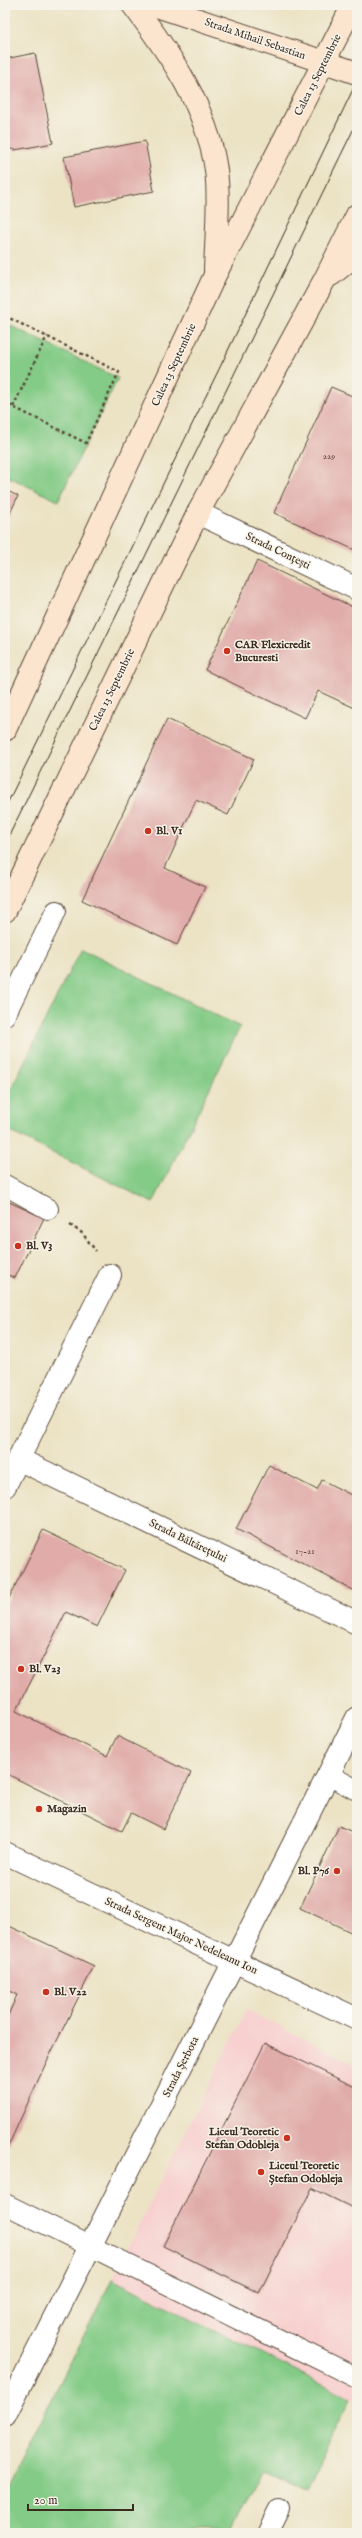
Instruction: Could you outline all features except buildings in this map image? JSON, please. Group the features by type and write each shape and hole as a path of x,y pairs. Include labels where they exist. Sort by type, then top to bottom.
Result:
{"main road":[{"path":"133,5 160,41 184,80 205,127 216,169 215,275"},
{"name":"Strada Mihail Sebastian","path":"154,5 357,73"},
{"name":"Calea 13 Septembrie","path":"5,730 215,275 354,5"},
{"name":"Calea 13 Septembrie","path":"5,911 198,513 325,279 357,215"},
{"path":"325,279 357,254"}],"street":[{"name":"Strada Conțești","path":"198,513 357,589"},
{"path":"5,1486 110,1276"},
{"name":"Strada Băltărețului","path":"18,1459 356,1619"},
{"name":"Strada Șerbota","path":"5,2415 357,1718"},
{"name":"Strada Sergent Major Nedeleanu Ion","path":"5,1853 357,2019"}],"lane":[{"path":"5,1015 56,911"},
{"path":"5,1185 48,1209"},
{"path":"328,1775 357,1790"},
{"path":"5,2204 357,2378"},
{"path":"268,2533 279,2509"}],"path":[{"path":"5,316 119,372 86,443 5,403"},
{"path":"13,407 47,336"},
{"path":"48,1209 82,1233 102,1258 110,1276"}],"shaded area":[{"name":"Liceul Teoretic Ștefan Odobleja","path":"246,2010 357,2065 357,2400 351,2398 306,2489 263,2468 231,2533 5,2533 5,2493"}],"green space":[{"path":"5,323 118,378 58,501 5,475"},
{"path":"81,948 240,1027 153,1203 5,1129 5,1101"},
{"path":"112,2279 351,2398 306,2489 263,2468 231,2533 5,2533 5,2493"}],"tram line":[{"path":"5,808 223,361 357,81"},
{"path":"5,844 357,122"}],"place":[{"name":"CAR Flexicredit Bucuresti","path":"227,651"},
{"name":"Bl. V1","path":"148,831"},
{"name":"Bl. V3","path":"18,1246"},
{"name":"Bl. V23","path":"21,1669"},
{"name":"Magazin","path":"39,1809"},
{"name":"Bl. P76","path":"337,1871"},
{"name":"Bl. V22","path":"46,1992"},
{"name":"Liceul Teoretic Stefan Odobleja","path":"287,2138"},
{"name":"Liceul Teoretic Ștefan Odobleja","path":"261,2172"}]}
